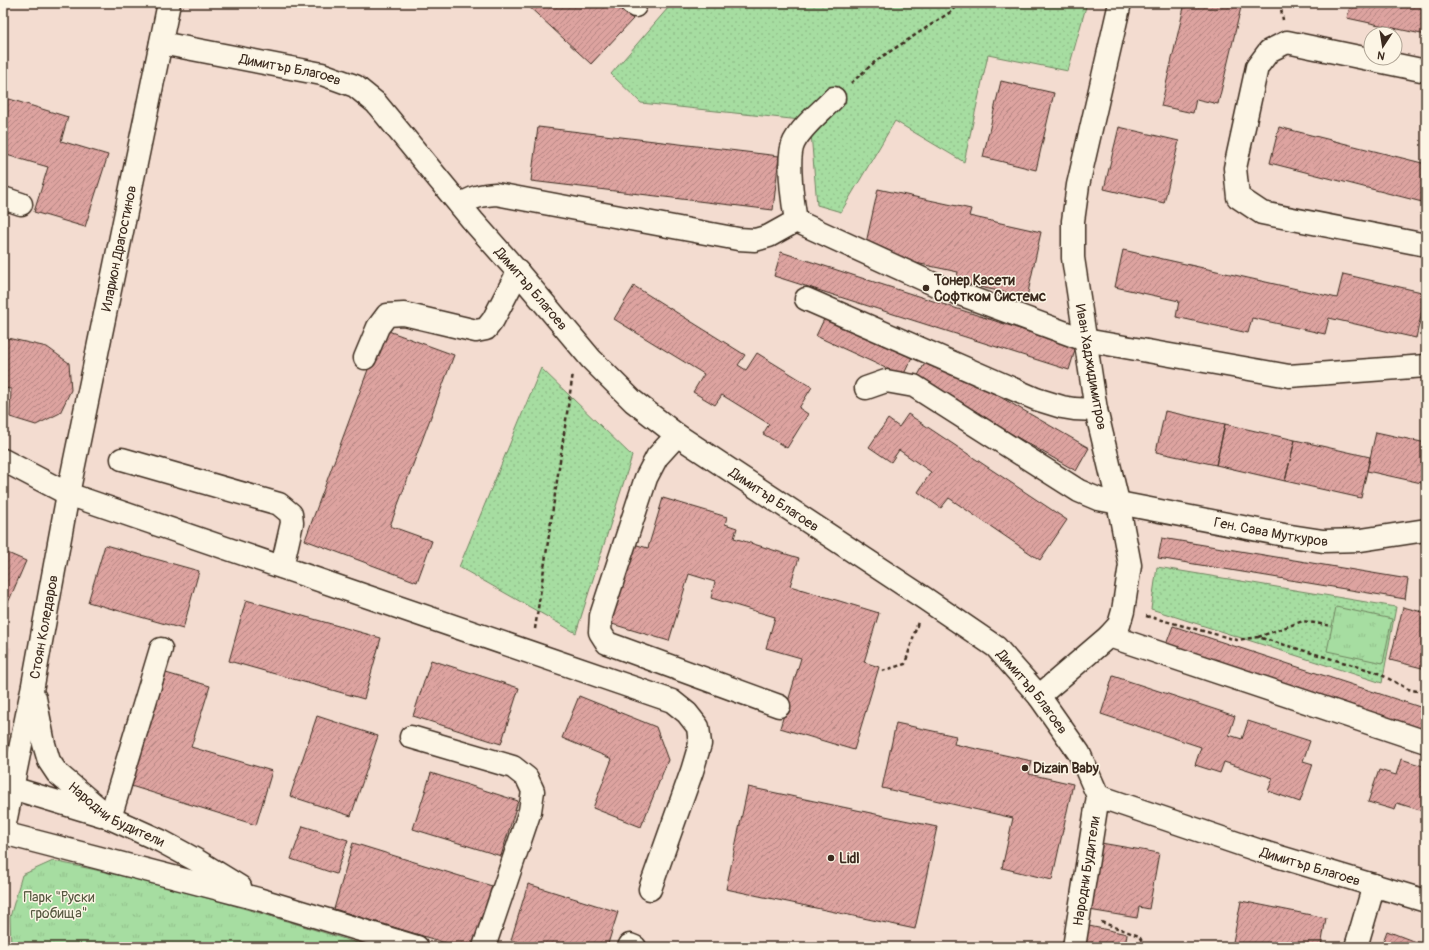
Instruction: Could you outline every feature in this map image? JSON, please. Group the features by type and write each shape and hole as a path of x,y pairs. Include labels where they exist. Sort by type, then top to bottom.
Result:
{"street":[{"name":"Иларион Драгостинов","path":"68,494 169,3"},
{"name":"Иван Хаджидимитров","path":"1039,696 1109,636 1119,625 1123,611 1130,565 1118,502 1096,410 1073,258 1073,221 1078,185 1120,3"},
{"path":"1426,71 1287,42 1269,51 1257,67 1235,168 1238,197 1262,213 1426,245"},
{"name":"Димитър Благоев","path":"161,43 322,74 355,86 376,103 460,205 591,359 633,400 677,435 996,647 1039,696 1079,754 1098,796 1260,851 1426,901"},
{"path":"796,221 791,187 791,155 793,143 800,132 834,98"},
{"path":"460,205 473,197 484,194 496,194 738,239 755,240 769,236 796,221"},
{"path":"796,221 938,286 1085,340 1289,376 1426,366"},
{"path":"365,358 378,327 387,315 404,314 476,331 486,328 493,320 518,272"},
{"path":"806,299 1036,399 1062,407 1096,410"},
{"name":"Ген. Сава Муткуров","path":"866,388 886,381 914,386 1079,491 1098,499 1284,535 1323,541 1361,540 1426,530"},
{"path":"677,435 657,457 646,478 601,616 600,632 607,643 779,706"},
{"path":"122,459 279,504 291,514 292,523 282,567"},
{"path":"3,460 68,494 672,701 687,714 698,727 700,744 692,771 650,889"},
{"name":"Стоян Коледаров","path":"3,833 33,686 68,494"},
{"path":"1109,636 1426,742"},
{"path":"12,788 110,818 161,650"},
{"name":"Народни Будители","path":"33,686 39,724 49,761 57,773 110,818 161,841 196,860 258,899"},
{"path":"411,737 513,767 527,778 533,791 530,812 484,947"},
{"name":"Народни Будители","path":"1074,947 1098,796"},
{"name":"Народни Будители","path":"3,833 258,899 417,947"},
{"path":"1356,947 1374,885"}],"path":[{"path":"834,98 877,60 952,11 957,3"},
{"path":"531,653 572,374 581,346"},
{"path":"882,671 902,666 907,661 924,598"},
{"path":"1123,611 1237,640 1258,637 1303,621 1332,626"},
{"path":"1258,637 1376,672 1408,689 1426,693"},
{"path":"1080,915 1139,936 1145,947"}],"shaded area":[{"path":"3,644 11,648 3,679"}],"green space":[{"path":"663,3 1087,3 1068,71 988,55 964,162 895,121 841,212 817,205 810,121 641,103 611,74 668,8"},
{"path":"541,368 632,456 576,633 459,567"},
{"path":"1157,567 1396,607 1382,683 1151,609"},
{"path":"1336,607 1392,619 1383,663 1327,651"},
{"name":"Парк \"Руски гробища\"","path":"53,861 93,869 173,889 252,911 370,947 11,947 10,917 22,875"}],"building":[{"path":"525,3 615,3 633,19 591,64"},
{"path":"1185,3 1242,3 1218,104 1196,99 1193,113 1161,106"},
{"path":"1351,3 1426,3 1426,35 1403,30 1403,26 1384,26 1347,18"},
{"path":"1001,81 1054,93 1036,170 983,157"},
{"path":"3,97 68,117 61,141 108,155 85,227 34,212 48,167 3,154"},
{"path":"538,127 779,156 773,210 531,181"},
{"path":"1119,127 1179,141 1164,203 1104,189"},
{"path":"1279,127 1426,164 1426,203 1270,163"},
{"path":"878,189 971,209 969,216 1041,232 1027,297 956,282 958,272 864,252"},
{"path":"1123,250 1337,298 1343,274 1426,294 1416,338 1329,318 1325,334 1252,318 1248,333 1176,317 1179,301 1115,287"},
{"path":"781,252 1076,347 1069,370 774,276"},
{"path":"634,286 745,355 738,365 746,370 757,353 812,387 799,408 808,414 787,448 763,434 769,424 722,395 715,405 693,392 704,374 614,319"},
{"path":"825,317 912,357 903,376 816,336"},
{"path":"383,329 454,355 390,526 432,541 417,582 305,540"},
{"path":"3,337 47,347 69,363 71,390 60,413 36,425 10,417 11,389 3,388"},
{"path":"929,356 1089,448 1076,471 916,379"},
{"path":"1165,411 1225,424 1216,465 1156,452"},
{"path":"908,414 1067,520 1040,560 949,498 941,508 918,492 931,472 899,450 891,462 869,447 888,419 899,427"},
{"path":"1225,424 1295,440 1285,481 1216,465"},
{"path":"1376,432 1426,443 1426,484 1367,471"},
{"path":"1295,440 1370,457 1361,498 1285,481"},
{"path":"663,498 727,517 725,524 737,528 734,538 799,558 790,586 879,613 864,662 879,667 854,750 780,728 801,658 766,648 775,617 711,598 715,582 689,574 669,641 602,621 626,542 648,548"},
{"path":"1162,538 1408,579 1405,599 1158,558"},
{"path":"105,545 199,571 183,629 88,602"},
{"path":"3,551 26,561 5,610 3,609"},
{"path":"246,600 381,638 364,699 229,661"},
{"path":"1403,607 1426,613 1426,669 1390,660"},
{"path":"1173,626 1426,709 1426,736 1164,650"},
{"path":"431,660 519,688 501,744 413,716"},
{"path":"166,673 210,686 191,747 272,771 256,825 131,786"},
{"path":"1113,676 1235,716 1229,735 1242,739 1248,721 1310,741 1303,761 1313,764 1300,802 1268,791 1273,778 1224,762 1220,773 1195,765 1201,747 1101,714"},
{"path":"579,696 656,727 668,760 641,827 593,808 612,759 562,738"},
{"path":"317,716 378,736 351,816 290,796"},
{"path":"896,723 956,736 954,744 1032,761 1029,774 1073,784 1052,880 1002,868 1013,818 882,788"},
{"path":"1401,759 1426,767 1426,812 1397,803 1395,810 1368,802 1379,770 1396,775"},
{"path":"431,773 518,801 501,856 413,829"},
{"name":"Lidl","path":"748,787 937,827 915,929 726,889"},
{"path":"1426,814 1426,829 1422,827"},
{"path":"303,826 348,840 336,874 291,859"},
{"path":"353,843 492,886 474,947 459,947 334,909"},
{"path":"1101,843 1159,853 1149,909 1139,907 1137,918 1089,910"},
{"path":"528,884 618,912 607,947 533,947 511,940"},
{"path":"1241,901 1326,918 1321,947 1232,947"},
{"path":"1089,926 1127,934 1125,947 1084,947"},
{"path":"1387,931 1426,946 1426,947 1381,947"}],"place":[{"name":"Тонер Касети Софтком Системс","path":"926,288"},
{"name":"Dizain Baby","path":"1025,768"},
{"name":"Lidl","path":"831,858"}]}
